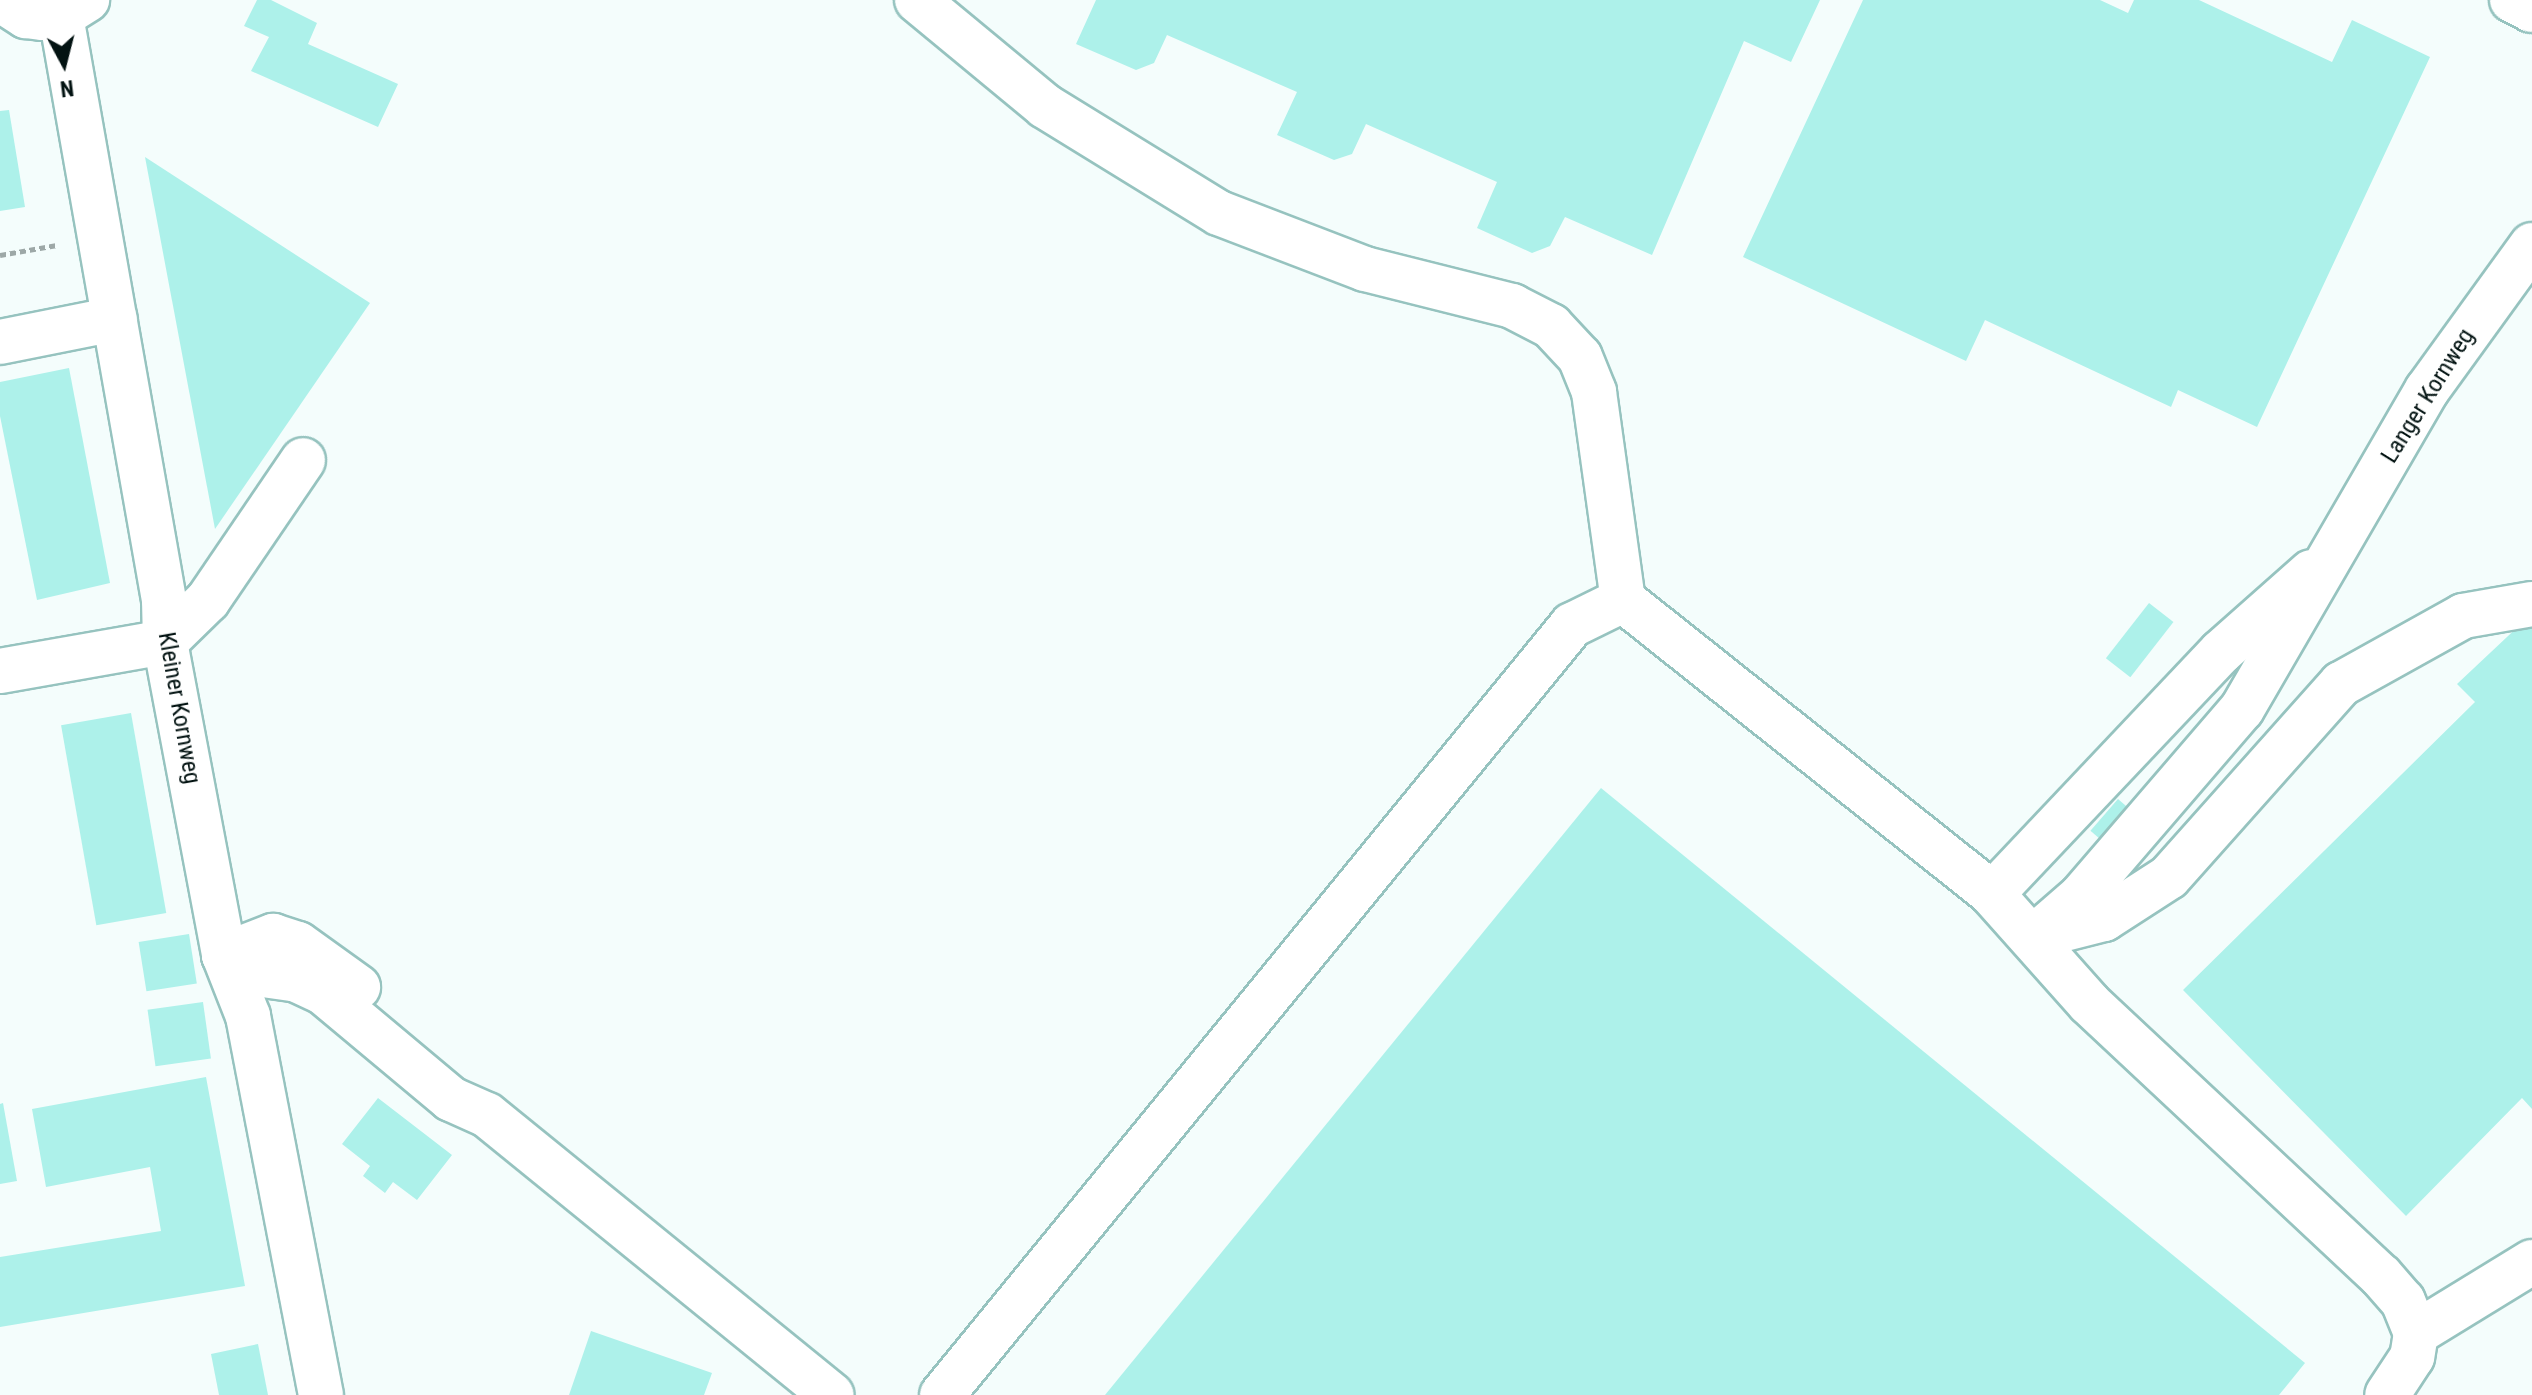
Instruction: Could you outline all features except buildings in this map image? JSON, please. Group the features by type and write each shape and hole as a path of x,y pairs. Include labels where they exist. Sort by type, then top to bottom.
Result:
{"street":[{"name":"Kleiner Kornweg","path":"1,0 26,16 74,8 102,237 164,600 165,642 224,955 248,1016 321,1395"},
{"path":"917,0 1045,106 1219,213 1365,269 1512,306 1551,326 1580,357 1594,392 1623,600 1724,675 1992,894 2035,936 2089,1003 2381,1276 2403,1301 2416,1333 2412,1357 2387,1395"},
{"path":"2512,0 2532,10"},
{"name":"Langer Kornweg","path":"2035,936 2081,896 2242,709 2427,390 2532,245"},
{"path":"0,342 115,319"},
{"path":"0,671 165,642 208,600 303,460"},
{"path":"1992,894 2221,652 2334,552"},
{"path":"942,1395 1572,625 1623,600"},
{"path":"2035,936 2104,919 2169,877 2341,684 2463,616 2532,604"},
{"path":"224,955 263,975 297,980 323,992 451,1099 487,1115 831,1395"},
{"path":"2416,1333 2532,1262"}],"path":[{"path":"0,255 102,237"}]}
